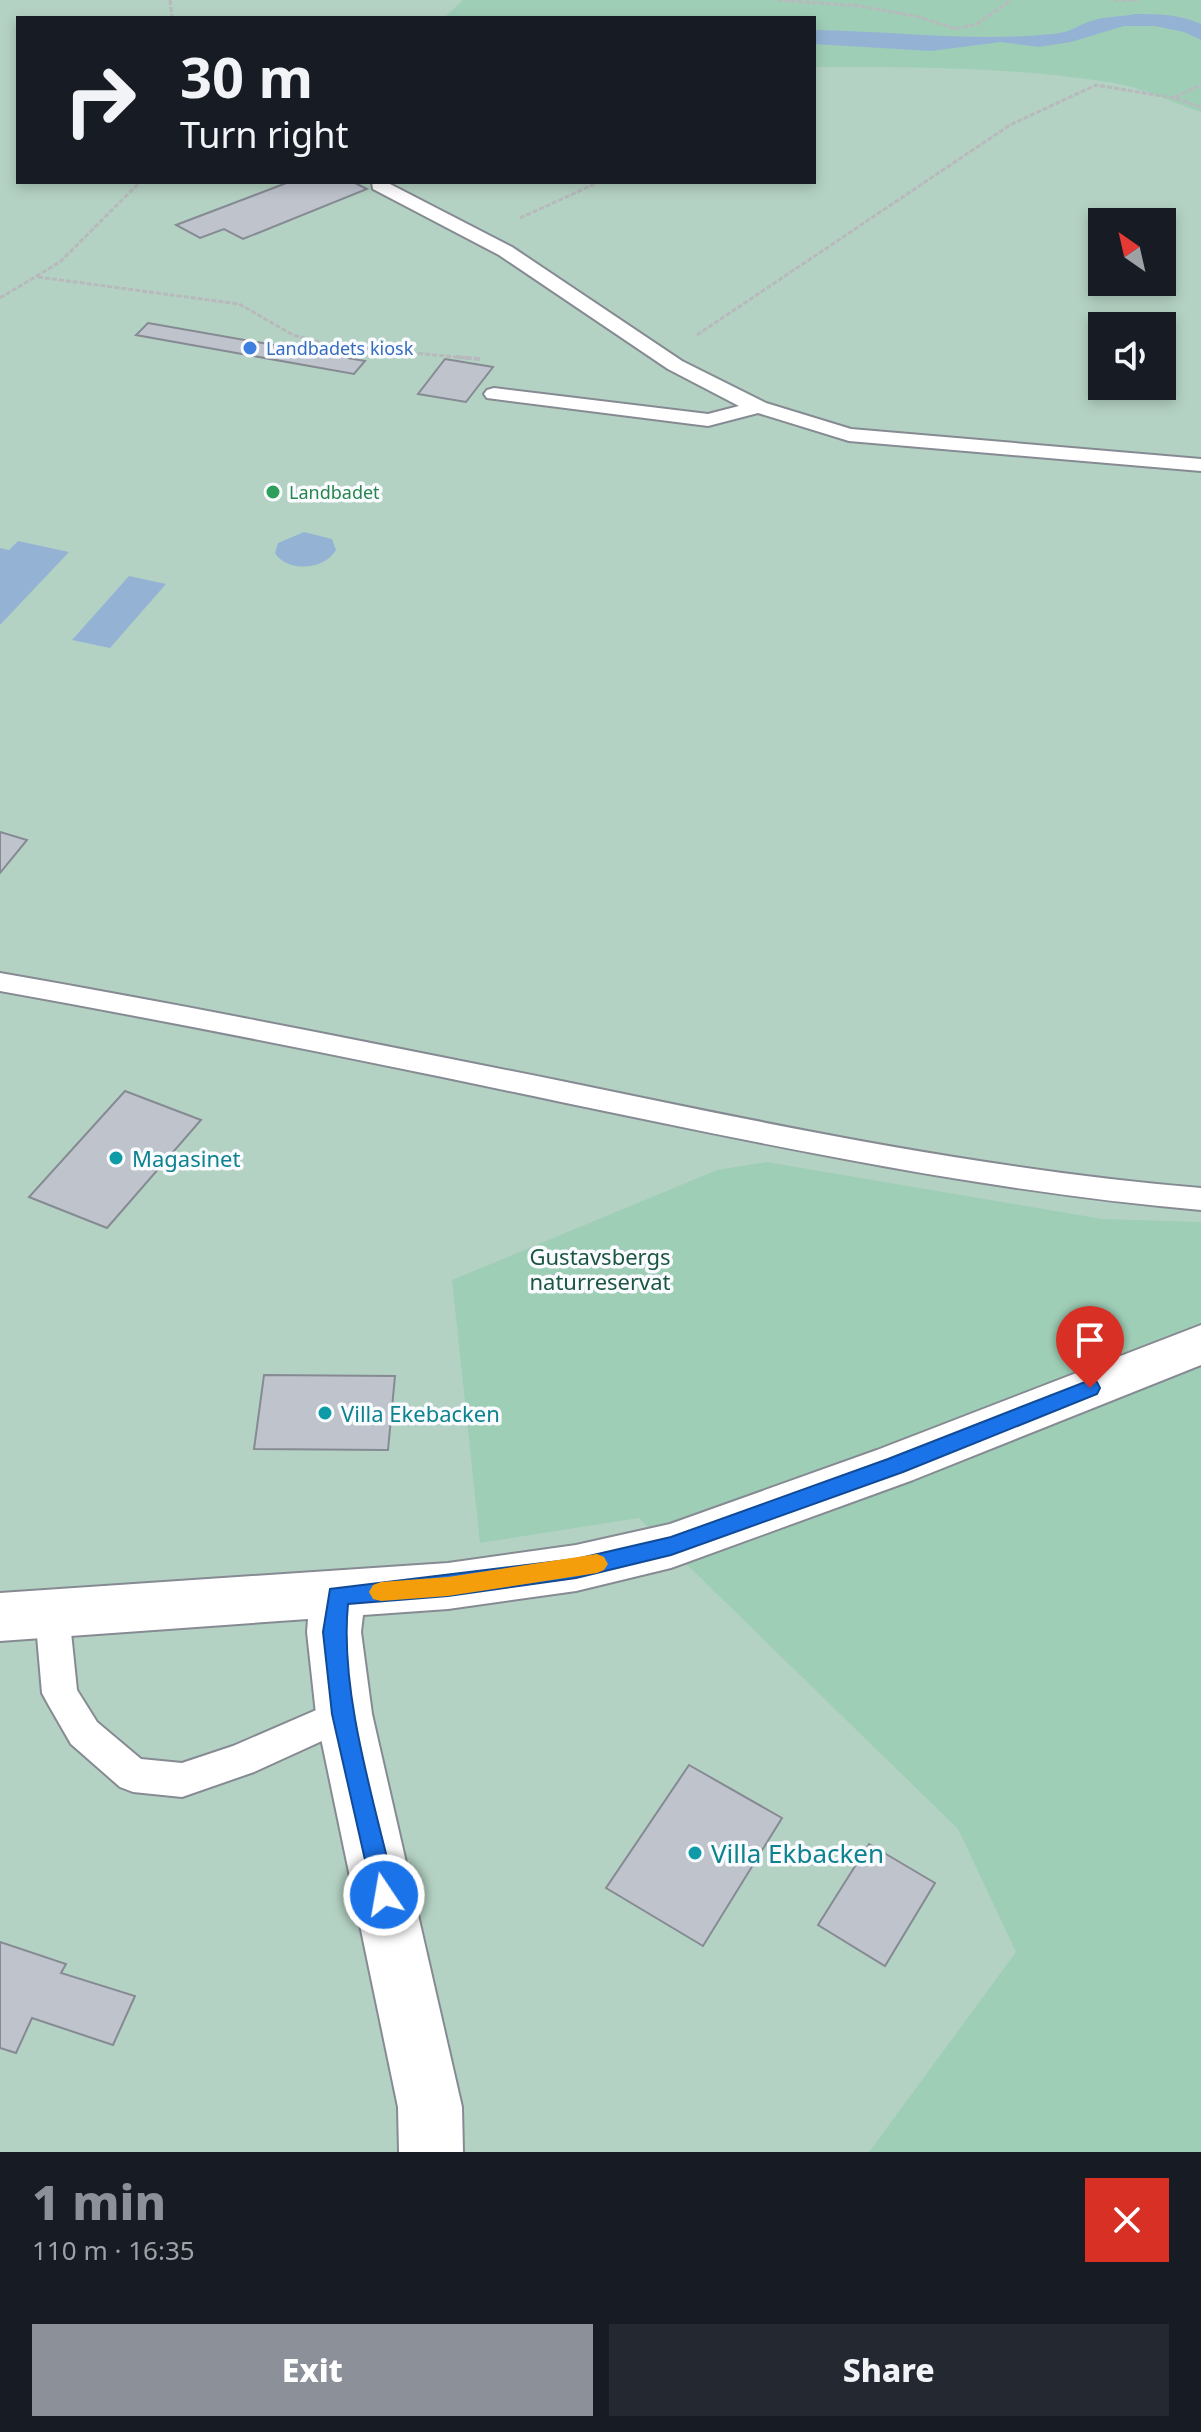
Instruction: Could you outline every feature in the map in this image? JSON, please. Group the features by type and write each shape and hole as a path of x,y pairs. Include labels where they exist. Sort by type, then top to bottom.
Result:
{"street":[{"path":"0,1617 448,1586 576,1568 671,1546 895,1465 1201,1344"},
{"path":"338,1595 334,1632 344,1714 430,2107 431,2152"}],"lane":[{"path":"379,185 543,274 663,357 734,398 759,407 849,435 1201,465"},
{"path":"494,394 708,420 759,407"},
{"path":"0,982 173,1012 946,1170 1111,1193 1201,1199"},
{"path":"52,1613 60,1693 84,1733 133,1775 182,1780 241,1760 344,1714"}],"path":[{"path":"777,0 872,8 919,17 956,29 977,24 1011,0"},
{"path":"1114,0 1138,0"},
{"path":"663,357 1010,125 1096,85 1174,98 1201,107"},
{"path":"1174,98 1201,85"},
{"path":"0,298 38,277 77,246 138,184"},
{"path":"479,238 595,184"},
{"path":"38,277 239,304 293,335 331,345 446,354 492,361 521,371 518,397"}],"green space":[{"name":"Gustavsbergs naturreservat","path":"0,0 1201,0 1201,2152 0,2152"},
{"path":"463,0 1201,0 1201,112 1131,87 1072,77 961,69 816,67 816,16 446,16"},
{"path":"767,1162 1102,1219 1201,1222 1201,2152 869,2152 1016,1952 958,1829 639,1518 480,1543 452,1280 717,1170"}],"water":[{"path":"1134,14 1185,18 1201,24 1201,40 1184,32 1155,26 1124,26 1071,42 1039,47 1001,42 931,51 816,44 816,30 963,37 1023,36 1060,33 1098,19"},
{"path":"304,532 332,539 336,550 331,557 315,565 297,566 288,564 275,553 278,543"},
{"path":"18,541 69,552 0,625 0,548 9,550"},
{"path":"129,576 166,584 110,648 72,640"}],"building":[{"path":"284,184 357,184 367,189 243,239 224,229 200,238 176,225"},
{"name":"Landbadets kiosk","path":"148,323 365,361 354,374 136,335"},
{"name":"Landbadets kiosk","path":"445,359 493,367 466,402 418,394"},
{"path":"0,832 27,840 0,873"},
{"name":"Magasinet","path":"125,1091 201,1120 107,1228 29,1197"},
{"name":"Villa Ekebacken","path":"264,1375 395,1376 388,1450 254,1449"},
{"name":"Villa Ekbacken","path":"689,1765 782,1818 703,1946 606,1888"},
{"path":"869,1844 935,1883 885,1966 818,1925"},
{"path":"0,1942 66,1964 61,1973 135,1996 113,2045 32,2018 16,2053 0,2048"}],"slow traffic":[{"path":"381,1592 448,1586 597,1564"}],"place":[{"name":"Landbadets kiosk","path":"250,348"},
{"name":"Landbadet","path":"273,492"},
{"name":"Magasinet","path":"116,1158"},
{"name":"Villa Ekebacken","path":"325,1413"},
{"name":"Villa Ekbacken","path":"695,1853"}],"route":[{"path":"384,1895 344,1714 334,1632 338,1595 448,1586 576,1568 671,1546 895,1465 1090,1388"}]}
